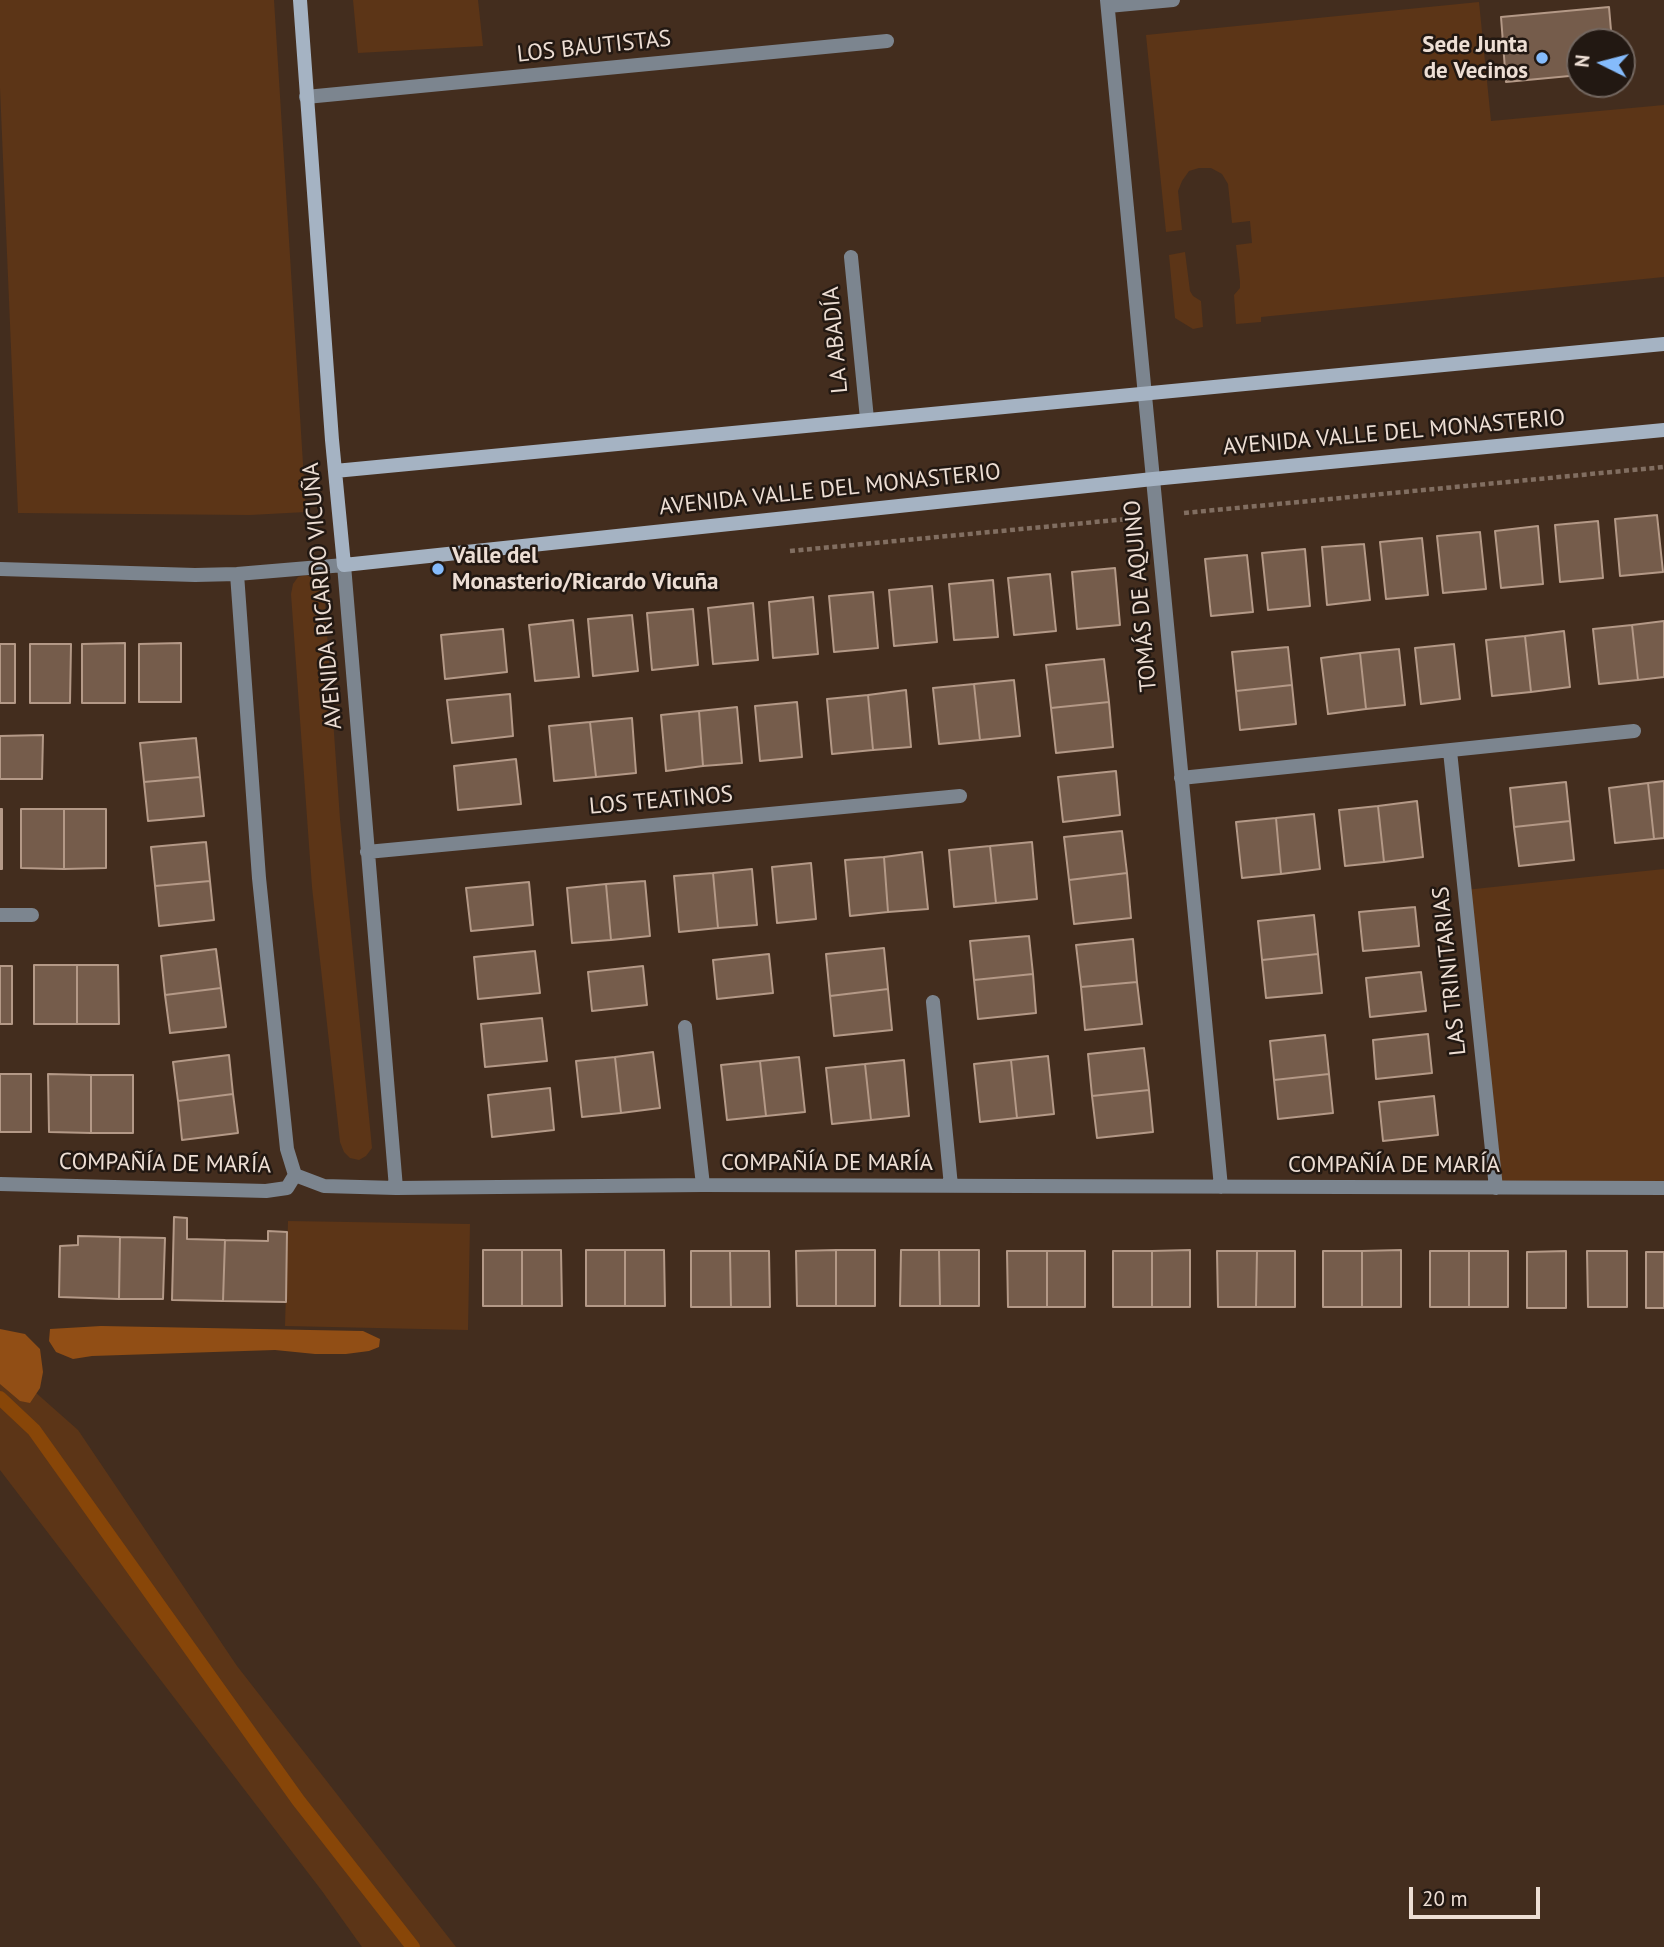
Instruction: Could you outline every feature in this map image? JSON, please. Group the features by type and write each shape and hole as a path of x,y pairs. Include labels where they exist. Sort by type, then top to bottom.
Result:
{"street":[{"name":"AVENIDA RICARDO VICUÑA","path":"300,0 335,471 396,1188"},
{"path":"1107,3 1173,0"},
{"name":"TOMÁS DE AQUINO","path":"1107,3 1221,1187"},
{"name":"LOS BAUTISTAS","path":"306,97 887,41"},
{"name":"LA ABADÍA","path":"851,257 867,419"},
{"path":"335,471 1664,344"},
{"name":"AVENIDA VALLE DEL MONASTERIO","path":"0,569 237,574 1153,479 1664,430"},
{"path":"237,574 259,878 287,1149 295,1175"},
{"path":"1181,778 1634,731"},
{"name":"LAS TRINITARIAS","path":"1450,751 1496,1188"},
{"name":"LOS TEATINOS","path":"367,852 960,796"},
{"path":"0,915 32,915"},
{"path":"933,1002 951,1186"},
{"path":"685,1027 703,1185"},
{"name":"COMPAÑÍA DE MARÍA","path":"0,1184 266,1191 287,1188 295,1175 324,1186 396,1188 703,1185 1664,1188"}],"path":[{"path":"785,551 1664,467"}],"shaded area":[{"path":"0,0 274,0 306,512 250,515 18,513 0,88"},
{"path":"353,0 478,0 483,46 358,53"},
{"path":"1479,2 1491,121 1664,105 1664,277 1261,317 1261,322 1236,324 1234,295 1240,288 1240,282 1236,245 1252,243 1250,221 1232,223 1228,184 1222,174 1211,168 1199,168 1189,171 1178,191 1182,230 1166,232 1146,35"},
{"path":"1185,252 1190,291 1201,301 1203,327 1193,329 1175,318 1169,255"},
{"path":"306,575 320,581 324,590 340,819 372,1148 359,1160 350,1158 340,1142 312,887 291,594 298,577"},
{"path":"1664,869 1664,1188 1496,1188 1465,890"},
{"path":"288,1221 470,1224 468,1330 285,1326"},
{"path":"101,1326 363,1331 380,1339 379,1347 346,1354 275,1350 92,1356 73,1359 56,1352 49,1341 50,1329"},
{"path":"0,1329 25,1334 40,1349 43,1372 40,1388 30,1403 20,1401 0,1384"},
{"path":"0,1357 78,1430 237,1666 456,1947 362,1947 0,1470"}],"building":[{"name":"Sede Junta de Vecinos","path":"1609,7 1611,28 1566,28 1566,76 1506,82 1501,17"},
{"path":"1657,515 1663,572 1620,576 1615,519"},
{"path":"1598,521 1603,578 1560,582 1555,525"},
{"path":"1538,526 1543,584 1501,588 1495,531"},
{"path":"1480,532 1486,589 1443,593 1437,536"},
{"path":"1422,538 1428,595 1386,599 1380,542"},
{"path":"1364,544 1370,600 1327,605 1322,547"},
{"path":"1305,549 1310,606 1268,610 1262,553"},
{"path":"1247,555 1253,612 1211,616 1205,559"},
{"path":"1115,568 1120,625 1077,629 1072,572"},
{"path":"1050,574 1056,631 1014,635 1008,578"},
{"path":"993,580 998,637 954,640 949,584"},
{"path":"932,586 937,642 894,646 889,590"},
{"path":"873,592 878,648 834,652 829,596"},
{"path":"813,597 818,654 773,658 769,602"},
{"path":"753,603 758,660 713,664 708,608"},
{"path":"693,609 698,665 652,670 647,613"},
{"path":"632,615 638,671 593,676 588,619"},
{"path":"573,620 579,677 535,681 529,625"},
{"path":"1664,621 1664,677 1638,680 1632,625"},
{"path":"1632,625 1638,680 1599,684 1593,629"},
{"path":"503,629 507,672 445,679 441,635"},
{"path":"1564,631 1570,687 1531,692 1525,636"},
{"path":"1525,636 1531,692 1492,696 1486,640"},
{"path":"125,643 125,703 82,703 82,644"},
{"path":"181,643 181,702 139,702 139,644"},
{"path":"0,644 15,644 15,703 0,703"},
{"path":"30,644 71,644 70,703 30,703"},
{"path":"1454,644 1460,699 1421,704 1415,648"},
{"path":"1288,647 1292,685 1236,691 1232,652"},
{"path":"1399,649 1405,705 1366,709 1360,653"},
{"path":"1360,653 1366,709 1328,714 1321,658"},
{"path":"1104,659 1109,702 1051,708 1046,665"},
{"path":"1014,680 1020,736 980,740 974,684"},
{"path":"974,684 980,740 939,744 933,688"},
{"path":"1292,685 1296,724 1240,730 1236,691"},
{"path":"906,690 911,747 873,750 868,695"},
{"path":"510,694 513,736 452,743 447,700"},
{"path":"868,695 873,750 832,754 827,699"},
{"path":"797,702 802,757 760,761 755,706"},
{"path":"1109,702 1113,747 1056,753 1051,708"},
{"path":"737,707 742,763 703,766 699,711"},
{"path":"699,711 703,766 666,771 661,715"},
{"path":"632,718 636,773 596,777 590,722"},
{"path":"590,722 596,777 554,781 549,726"},
{"path":"43,735 42,779 0,779 0,736"},
{"path":"196,738 200,777 144,782 140,743"},
{"path":"516,759 521,804 458,810 454,766"},
{"path":"1116,771 1120,815 1063,822 1058,777"},
{"path":"200,777 204,816 148,821 144,782"},
{"path":"1664,781 1664,838 1654,839 1648,783"},
{"path":"1566,782 1570,821 1514,827 1510,788"},
{"path":"1648,783 1654,839 1615,843 1609,788"},
{"path":"1417,801 1423,857 1384,862 1378,806"},
{"path":"1378,806 1384,862 1345,866 1339,810"},
{"path":"2,809 2,869 0,869"},
{"path":"21,809 64,809 64,869 21,868"},
{"path":"64,809 106,809 106,868 64,869"},
{"path":"1314,814 1320,869 1281,874 1276,818"},
{"path":"1276,818 1281,874 1242,878 1236,822"},
{"path":"1570,821 1574,860 1519,866 1514,827"},
{"path":"1122,831 1127,873 1069,880 1064,837"},
{"path":"206,842 210,881 155,886 151,847"},
{"path":"1032,842 1037,899 996,903 990,846"},
{"path":"990,846 996,903 954,907 949,850"},
{"path":"922,852 928,909 888,912 884,857"},
{"path":"884,857 888,912 850,916 845,860"},
{"path":"811,863 816,919 777,923 772,867"},
{"path":"752,869 757,925 718,928 713,873"},
{"path":"713,873 718,928 679,932 674,876"},
{"path":"1127,873 1131,918 1074,924 1069,880"},
{"path":"210,881 214,920 159,926 155,886"},
{"path":"645,881 650,936 611,940 606,884"},
{"path":"529,882 533,925 471,931 466,888"},
{"path":"606,884 611,940 572,943 567,888"},
{"path":"1415,907 1419,946 1363,951 1359,912"},
{"path":"1314,915 1318,954 1262,960 1258,921"},
{"path":"1029,936 1033,974 974,980 970,941"},
{"path":"1133,939 1137,982 1081,987 1076,945"},
{"path":"884,948 888,989 830,996 826,954"},
{"path":"216,949 221,988 165,995 161,956"},
{"path":"535,951 540,993 478,999 474,957"},
{"path":"769,954 773,993 717,999 713,960"},
{"path":"1318,954 1322,993 1266,998 1262,960"},
{"path":"34,965 77,965 77,1024 34,1024"},
{"path":"77,965 118,965 119,1024 77,1024"},
{"path":"0,966 12,966 12,1024 0,1024"},
{"path":"643,966 647,1005 592,1011 588,972"},
{"path":"1421,972 1426,1011 1370,1017 1366,978"},
{"path":"1033,974 1036,1013 978,1019 974,980"},
{"path":"1137,982 1142,1024 1085,1030 1081,987"},
{"path":"221,988 226,1027 170,1033 165,995"},
{"path":"888,989 892,1030 834,1036 830,996"},
{"path":"542,1018 547,1061 485,1067 481,1024"},
{"path":"1428,1034 1432,1073 1376,1079 1373,1040"},
{"path":"1325,1035 1329,1074 1274,1080 1270,1041"},
{"path":"1144,1048 1149,1090 1092,1096 1088,1054"},
{"path":"653,1052 660,1108 621,1113 615,1057"},
{"path":"229,1055 233,1094 178,1101 173,1062"},
{"path":"1048,1056 1054,1114 1017,1118 1011,1060"},
{"path":"615,1057 621,1113 582,1117 576,1061"},
{"path":"799,1057 805,1112 766,1116 760,1061"},
{"path":"904,1060 909,1116 871,1120 865,1064"},
{"path":"1011,1060 1017,1118 980,1122 974,1064"},
{"path":"760,1061 766,1116 727,1120 721,1065"},
{"path":"865,1064 871,1120 832,1124 826,1068"},
{"path":"0,1074 31,1074 31,1132 0,1132"},
{"path":"48,1074 91,1075 91,1133 49,1132"},
{"path":"1329,1074 1333,1113 1278,1119 1274,1080"},
{"path":"91,1075 133,1075 133,1133 91,1133"},
{"path":"550,1088 554,1130 492,1137 488,1095"},
{"path":"1149,1090 1153,1132 1097,1138 1092,1096"},
{"path":"233,1094 238,1133 182,1140 178,1101"},
{"path":"1434,1096 1438,1135 1383,1141 1379,1102"},
{"path":"174,1217 187,1218 187,1239 225,1240 223,1301 172,1300"},
{"path":"268,1231 287,1232 286,1302 223,1301 225,1240 268,1241"},
{"path":"78,1236 120,1237 119,1299 59,1297 60,1246 78,1245"},
{"path":"120,1237 165,1238 163,1299 119,1299"},
{"path":"483,1250 522,1250 522,1306 483,1306"},
{"path":"522,1250 561,1250 562,1306 522,1306"},
{"path":"586,1250 625,1250 625,1306 586,1306"},
{"path":"625,1250 664,1250 665,1306 625,1306"},
{"path":"836,1250 875,1250 875,1306 836,1306"},
{"path":"836,1250 836,1306 797,1306 796,1251"},
{"path":"901,1250 939,1250 940,1306 900,1306"},
{"path":"939,1250 979,1250 979,1306 940,1306"},
{"path":"1190,1250 1190,1307 1152,1307 1152,1251"},
{"path":"1401,1250 1401,1307 1362,1307 1362,1251"},
{"path":"691,1251 730,1251 731,1307 691,1307"},
{"path":"730,1251 769,1251 770,1307 731,1307"},
{"path":"1007,1251 1047,1251 1047,1307 1008,1307"},
{"path":"1047,1251 1085,1251 1085,1307 1047,1307"},
{"path":"1113,1251 1152,1251 1152,1307 1113,1307"},
{"path":"1217,1251 1257,1251 1256,1307 1218,1307"},
{"path":"1257,1251 1295,1251 1295,1307 1256,1307"},
{"path":"1323,1251 1362,1251 1362,1307 1323,1307"},
{"path":"1430,1251 1469,1251 1469,1307 1430,1307"},
{"path":"1469,1251 1508,1251 1508,1307 1469,1307"},
{"path":"1566,1251 1566,1308 1527,1308 1527,1252"},
{"path":"1587,1251 1627,1251 1627,1307 1588,1307"},
{"path":"1646,1252 1664,1252 1664,1308 1646,1308"}],"waterway":[{"path":"0,1398 34,1430 298,1800 413,1947"}],"place":[{"name":"Sede Junta de Vecinos","path":"1542,58"},
{"name":"Valle del Monasterio/Ricardo Vicuña","path":"438,569"}]}
